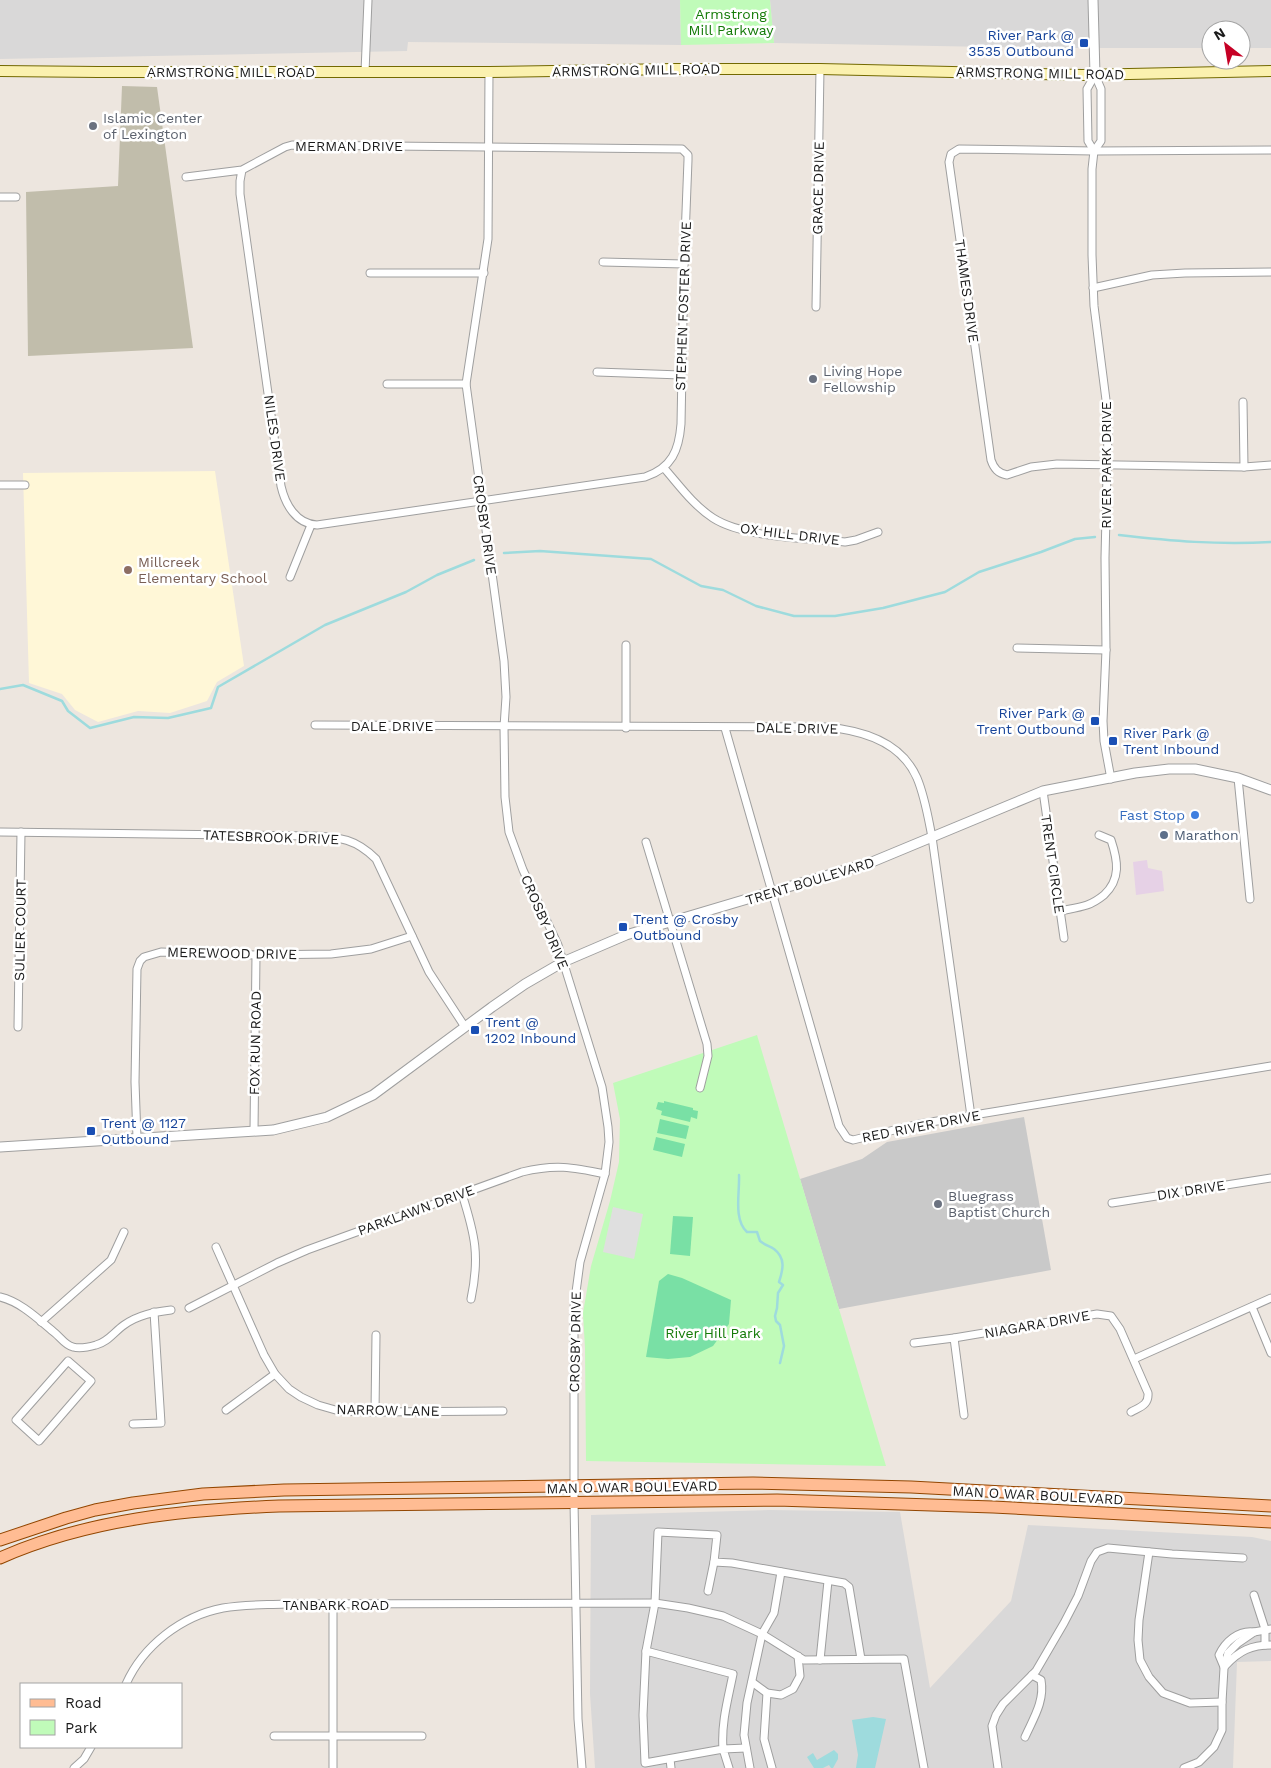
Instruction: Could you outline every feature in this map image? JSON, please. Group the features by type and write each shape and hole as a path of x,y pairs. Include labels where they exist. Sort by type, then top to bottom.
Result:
{"main road":[{"name":"ARMSTRONG MILL ROAD","path":"0,71 489,72 820,69 1095,75 1271,70"},
{"name":"MAN O WAR BOULEVARD","path":"0,1540 95,1510 132,1503 203,1494 284,1490 753,1484 911,1487 1271,1506"},
{"name":"MAN O WAR BOULEVARD","path":"0,1558 44,1542 101,1526 138,1518 217,1508 732,1500 993,1507 1271,1522"}],"street":[{"path":"365,72 368,0"},
{"name":"RIVER PARK DRIVE","path":"1093,0 1095,75 1101,89 1101,141 1094,151 1091,185 1093,288 1106,400 1108,464 1105,558 1106,650 1103,721 1104,741 1111,778"},
{"name":"GRACE DRIVE","path":"816,307 820,69"},
{"name":"CROSBY DRIVE","path":"489,72 489,225 484,273 466,384 504,662 506,697 504,727 505,797 509,832 523,870 558,946 590,1047 605,1102 609,1142 605,1174 580,1262 575,1288 574,1307 574,1502 578,1719 582,1768"},
{"name":"RIVER PARK DRIVE","path":"1094,151 1088,141 1087,89 1095,75"},
{"name":"MERMAN DRIVE","path":"186,177 242,170 284,147 292,145 489,146"},
{"name":"STEPHEN FOSTER DRIVE","path":"489,146 682,148 688,155 680,436 678,446 664,468"},
{"name":"THAMES DRIVE","path":"1271,150 1094,151 959,149 951,154 949,162 994,467 997,471 1007,475 1044,465 1108,464 1244,467 1271,465"},
{"name":"NILES DRIVE","path":"242,170 240,194 281,486 284,497 293,513 311,525"},
{"path":"0,197 16,197"},
{"path":"603,262 684,264"},
{"path":"1093,288 1152,275 1271,272"},
{"path":"370,273 484,273"},
{"path":"597,372 681,375"},
{"path":"387,384 466,384"},
{"path":"1243,402 1244,467"},
{"path":"290,577 311,525 646,477 664,468"},
{"name":"OX HILL DRIVE","path":"664,468 688,497 705,512 728,526 744,531 845,542 878,532"},
{"path":"0,485 25,485"},
{"path":"626,645 626,728"},
{"path":"1017,648 1106,650"},
{"name":"DALE DRIVE","path":"315,725 626,728 824,727 853,730 876,738 897,752 916,776 923,794 932,837 971,1116"},
{"name":"RED RIVER DRIVE","path":"725,728 840,1126 846,1138 853,1140 898,1128 1271,1066"},
{"name":"TRENT BOULEVARD","path":"0,1147 254,1132 310,1122 356,1104 387,1085 525,984 563,962 626,935 872,862 1043,791 1143,772 1195,768 1238,778 1271,790"},
{"path":"1238,778 1250,899"},
{"name":"TRENT CIRCLE","path":"1043,791 1064,938"},
{"name":"TATESBROOK DRIVE","path":"0,832 339,838 356,843 376,858 429,972 465,1027"},
{"name":"SULIER COURT","path":"18,1027 21,832"},
{"path":"1060,911 1088,905 1112,888 1117,877 1114,848 1111,840 1098,835"},
{"path":"646,842 707,1044 708,1056 700,1088"},
{"name":"MEREWOOD DRIVE","path":"137,1138 135,1082 137,969 144,957 161,952 256,955 354,952 371,949 412,936"},
{"name":"FOX RUN ROAD","path":"254,1132 256,955"},
{"name":"PARKLAWN DRIVE","path":"190,1308 277,1263 307,1250 514,1175 538,1168 554,1166 570,1166 605,1174"},
{"name":"DIX DRIVE","path":"1112,1203 1271,1178"},
{"path":"462,1194 471,1222 476,1248 477,1263 471,1299"},
{"path":"42,1322 112,1260 124,1232"},
{"name":"NARROW LANE","path":"216,1247 264,1356 275,1374 301,1397 318,1405 339,1410 375,1412 503,1411"},
{"path":"0,1297 25,1309 71,1347 83,1348 98,1345 108,1339 122,1326 136,1318 154,1312 171,1310"},
{"path":"1134,1360 1271,1298"},
{"path":"1252,1307 1271,1353"},
{"path":"133,1424 161,1423 154,1312"},
{"name":"NIAGARA DRIVE","path":"914,1343 1104,1314 1110,1316 1115,1321 1147,1387 1149,1399 1146,1405 1131,1412"},
{"path":"375,1412 376,1335"},
{"path":"954,1338 964,1415"},
{"path":"68,1361 91,1381 39,1441 16,1420 68,1361 71,1347"},
{"path":"226,1410 275,1374"},
{"path":"708,1591 717,1535 658,1532 655,1603 646,1651 643,1715 645,1766 670,1759 724,1749 746,1748"},
{"path":"998,1768 992,1726 996,1715 1003,1704 1032,1675 1064,1623 1078,1596 1091,1561 1097,1552 1108,1548 1243,1558"},
{"path":"1149,1552 1139,1620 1140,1660 1149,1677 1163,1693 1190,1703 1222,1702"},
{"path":"714,1562 732,1563 844,1583 849,1587 861,1659"},
{"path":"750,1768 744,1735 747,1703 762,1634 774,1613 781,1572"},
{"path":"820,1660 828,1581"},
{"path":"1224,1668 1219,1655 1222,1648 1268,1645 1268,1629 1254,1595"},
{"name":"TANBARK ROAD","path":"127,1683 135,1668 153,1645 168,1632 185,1621 202,1614 222,1608 244,1605 655,1603 724,1616 762,1634 798,1656"},
{"path":"333,1605 333,1768"},
{"path":"1184,1768 1199,1762 1214,1747 1222,1730 1224,1668 1233,1647 1254,1632 1268,1629"},
{"path":"646,1651 733,1674 722,1732 729,1768"},
{"path":"752,1682 767,1692 781,1695 793,1689 800,1676 798,1656"},
{"path":"798,1656 804,1660 904,1659 924,1768"},
{"path":"1025,1737 1037,1711 1043,1691 1041,1680 1032,1675"},
{"path":"767,1692 764,1739 772,1768"},
{"path":"274,1736 422,1736"},
{"path":"74,1768 84,1759 91,1748"},
{"path":"670,1759 671,1768"}],"shaded area":[{"path":"0,0 680,0 681,45 408,42 407,51 0,59"},
{"path":"770,0 1271,0 1271,48 1251,48 1251,20 1201,20 1201,48 1045,48 774,43"},
{"path":"122,86 157,87 193,348 28,356 26,192 118,186"},
{"name":"Millcreek Elementary School","path":"215,471 244,666 217,682 207,701 170,713 138,711 98,722 75,710 62,694 29,683 23,473"},
{"path":"1147,860 1148,868 1162,871 1164,891 1136,895 1133,862"},
{"path":"1024,1117 1051,1270 839,1309 800,1179 862,1159 887,1142"},
{"path":"613,1207 643,1214 634,1259 603,1252"},
{"path":"770,1510 900,1512 930,1688 1011,1601 1028,1525 1252,1537 1271,1541 1271,1661 1237,1662 1233,1768 595,1768 590,1694 591,1515"}],"green space":[{"name":"Armstrong Mill Parkway","path":"680,0 770,0 774,43 681,45"},
{"name":"River Hill Park","path":"757,1035 886,1466 586,1461 583,1313 591,1266 619,1162 620,1119 613,1083"},
{"path":"664,1101 693,1108 693,1110 698,1111 697,1119 691,1117 690,1122 661,1115 662,1111 656,1109 658,1102 664,1103"},
{"path":"660,1119 689,1126 686,1139 657,1133"},
{"path":"656,1137 685,1144 682,1157 653,1150"},
{"path":"673,1216 693,1217 690,1256 670,1254"},
{"path":"668,1274 682,1278 731,1300 729,1324 713,1346 690,1357 668,1359 646,1357 659,1281"}],"water":[{"path":"873,1717 886,1719 875,1768 856,1768 858,1755 852,1720"},
{"path":"834,1750 838,1754 838,1759 833,1768 829,1765 823,1768 814,1768 807,1757 813,1753 817,1760"}],"waterway":[{"path":"1119,535 1195,542 1271,542"},
{"path":"504,553 540,551 651,559 701,586 723,590 756,606 794,616 835,616 883,608 945,592 979,572 1075,539 1095,537"},
{"path":"0,689 23,685 62,701 68,711 90,728 134,717 168,718 211,708 218,687 325,625 406,592 437,575 474,560"},
{"path":"739,1175 738,1205 743,1227 747,1232 757,1232 760,1241 774,1249 782,1260 779,1282 783,1285 778,1293 775,1316 776,1321 780,1325 784,1346 780,1363"}],"place":[{"name":"River Park @ 3535 Outbound","path":"1084,43"},
{"name":"Islamic Center of Lexington","path":"93,126"},
{"name":"Living Hope Fellowship","path":"813,379"},
{"name":"Millcreek Elementary School","path":"128,570"},
{"name":"River Park @ Trent Outbound","path":"1095,721"},
{"name":"River Park @ Trent Inbound","path":"1113,741"},
{"name":"Fast Stop","path":"1195,815"},
{"name":"Marathon","path":"1164,835"},
{"name":"Trent @ Crosby Outbound","path":"623,927"},
{"name":"Trent @ 1202 Inbound","path":"475,1030"},
{"name":"Trent @ 1127 Outbound","path":"91,1131"},
{"name":"Bluegrass Baptist Church","path":"938,1204"}]}
